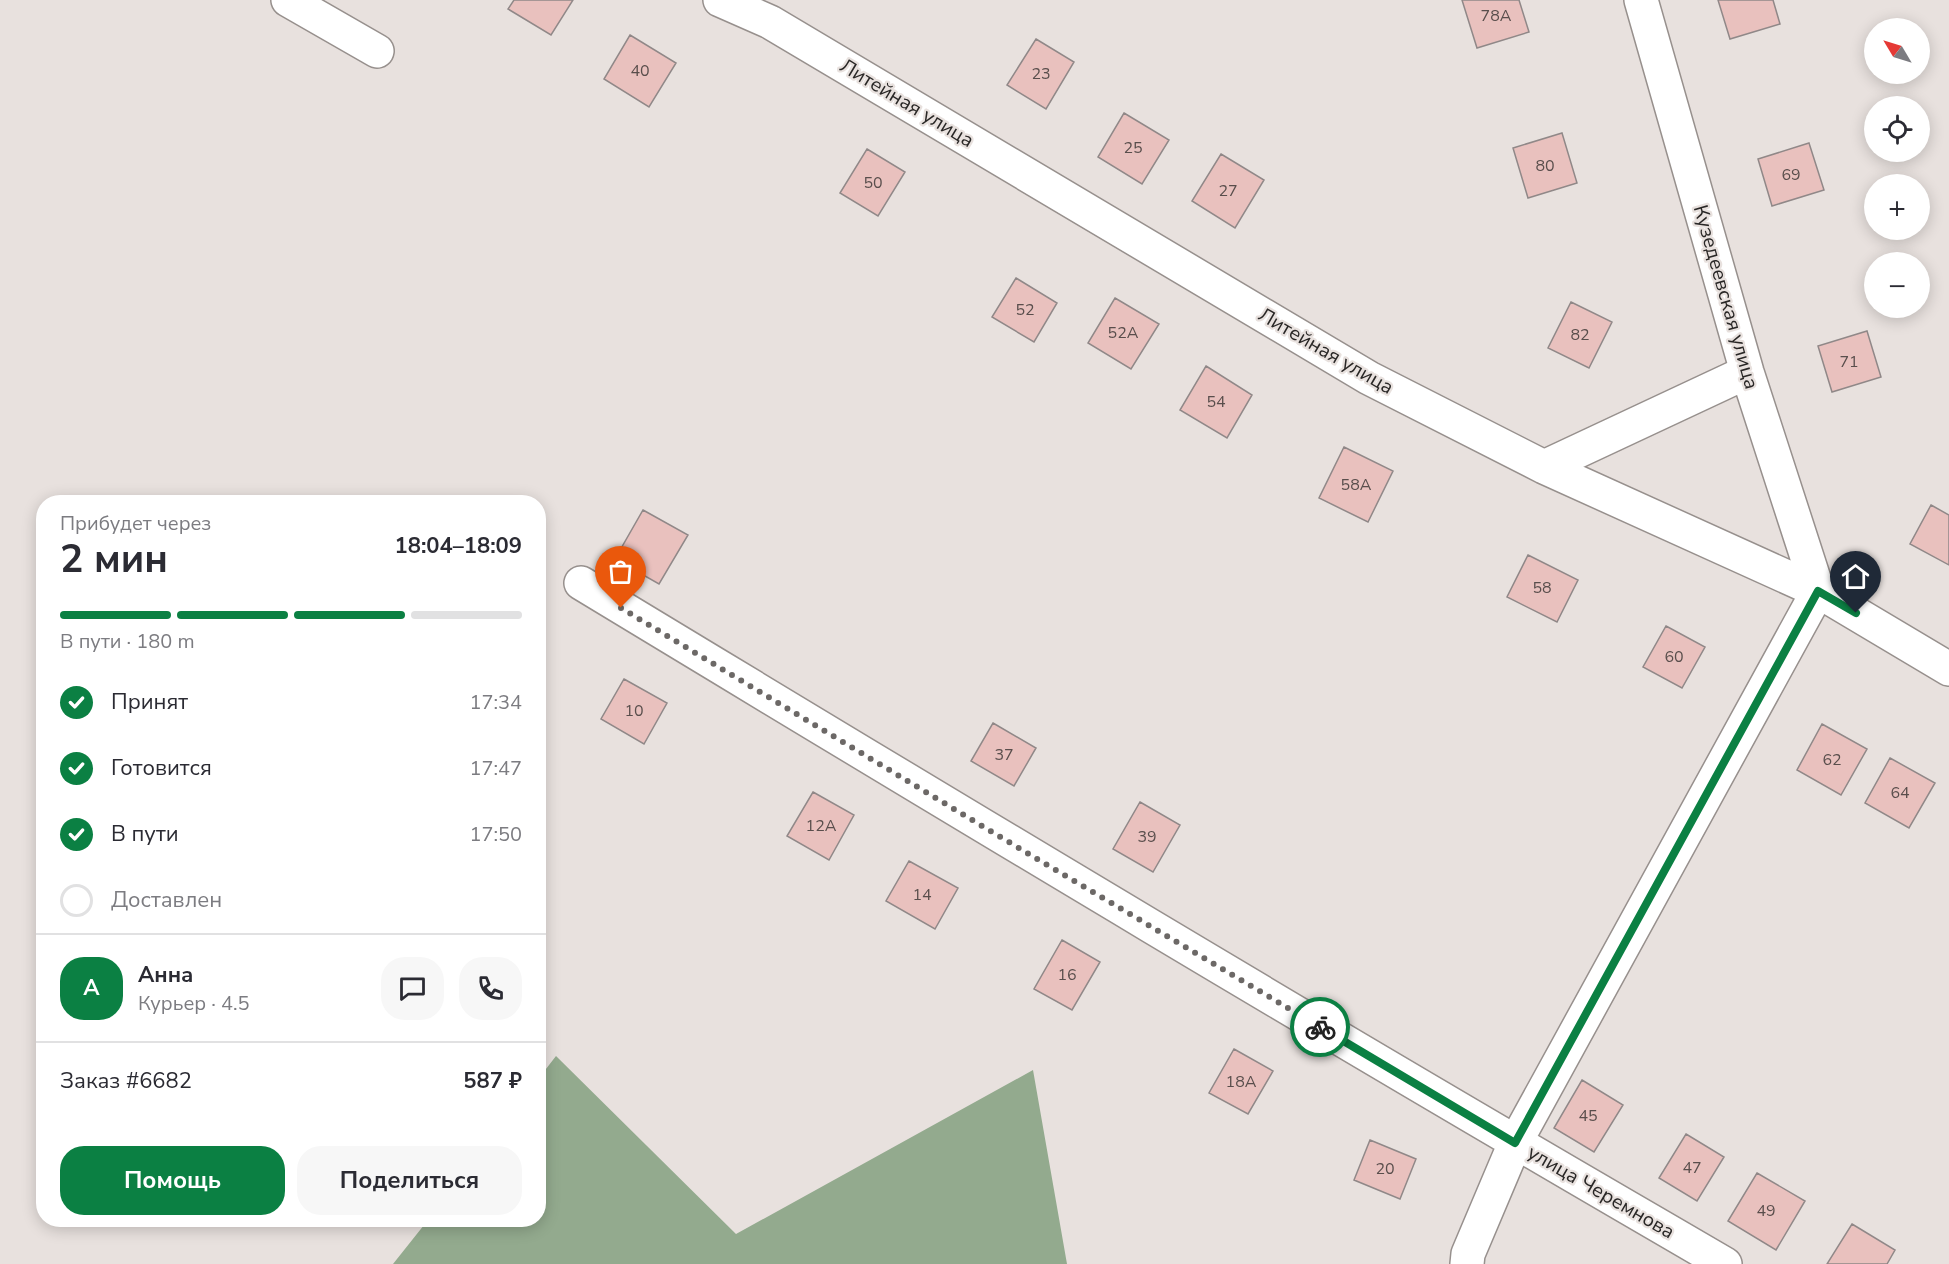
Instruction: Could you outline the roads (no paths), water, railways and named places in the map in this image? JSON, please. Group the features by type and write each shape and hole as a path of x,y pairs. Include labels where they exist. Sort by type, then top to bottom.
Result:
{"street":[{"path":"288,0 377,51"},
{"name":"Литейная улица","path":"720,0 767,11 1369,378 1544,467 1818,591 1949,669"},
{"name":"Кузедеевская улица","path":"1641,0 1747,372 1818,591"},
{"path":"1544,467 1747,372"},
{"name":"улица Черемнова","path":"581,583 1002,838 1515,1143 1725,1264"},
{"path":"1467,1264 1468,1254 1515,1143 1818,591"}]}
